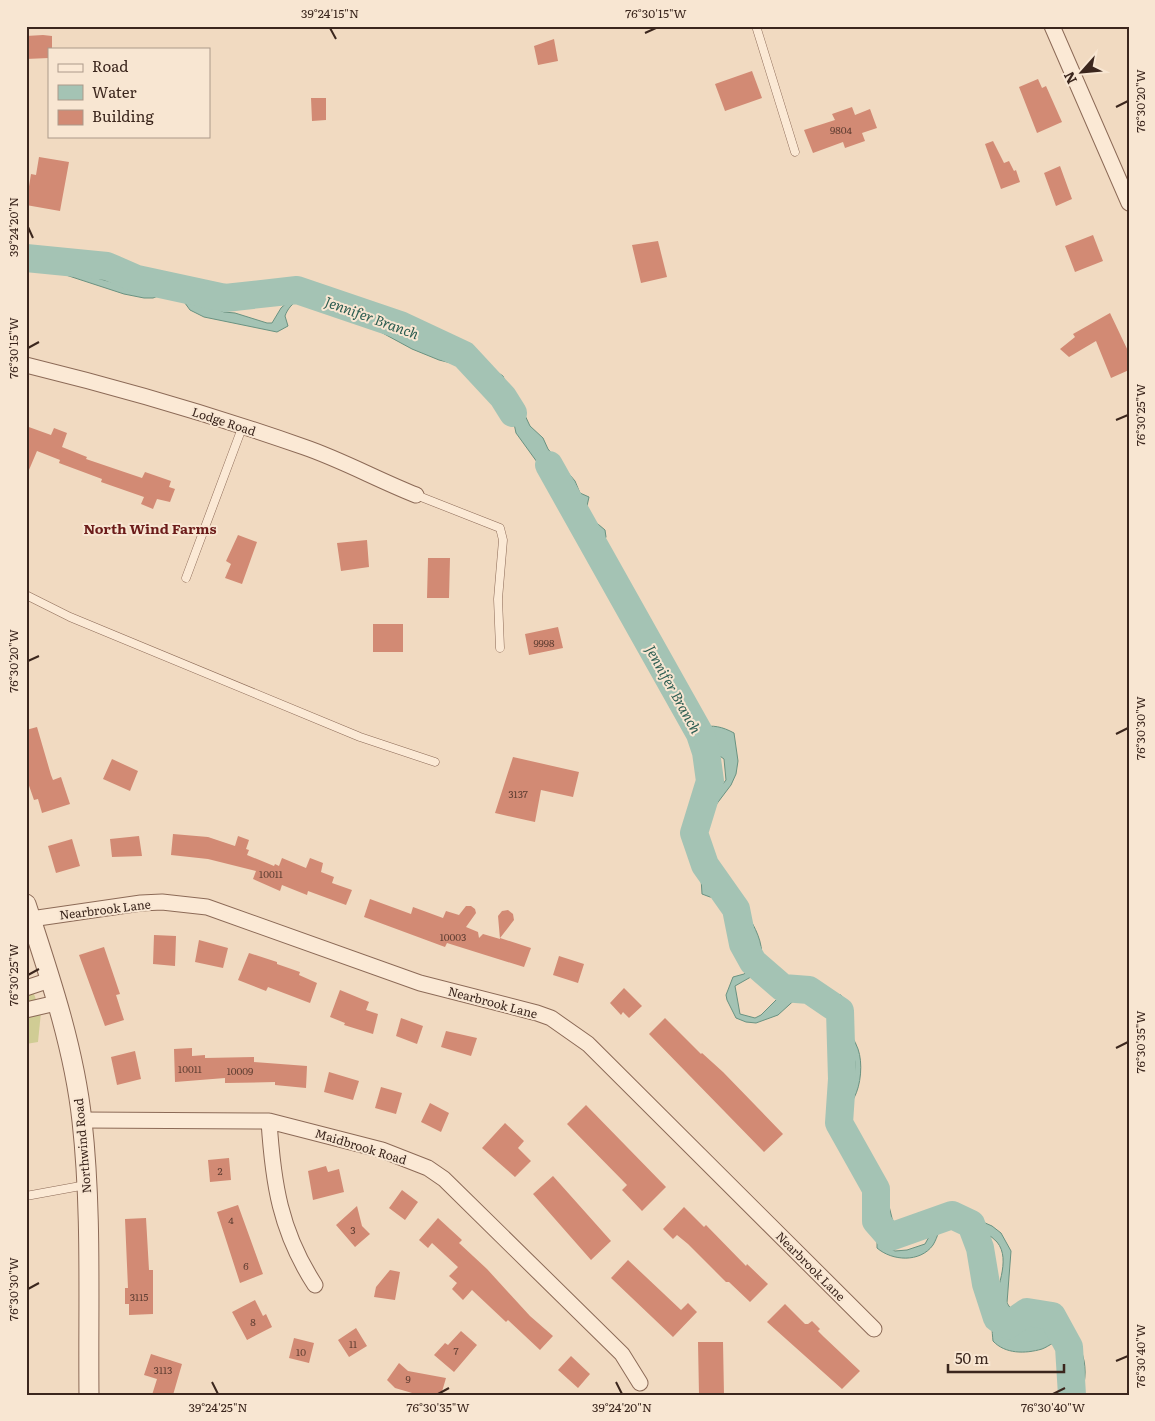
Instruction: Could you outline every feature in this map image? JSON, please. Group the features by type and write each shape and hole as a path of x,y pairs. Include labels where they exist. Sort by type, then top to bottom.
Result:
{"street":[{"path":"1052,26 1129,203"},
{"name":"Lodge Road","path":"26,365 145,396 306,448 416,495"},
{"name":"Nearbrook Lane","path":"29,912 162,902 207,907 420,983 551,1018 593,1049 874,1329"},
{"name":"Northwind Road","path":"29,912 50,980 73,1068 82,1120 86,1185 89,1395"},
{"path":"26,988 50,980"},
{"path":"26,1010 56,1003"},
{"name":"Maidbrook Road","path":"82,1120 269,1121 382,1150 420,1164 436,1174 622,1354 640,1382"},
{"path":"269,1121 272,1174 278,1202 302,1265 315,1285"}],"lane":[{"path":"756,26 795,152"},
{"path":"186,578 242,428"},
{"path":"416,495 500,528 503,540 498,599 500,648"},
{"path":"26,595 70,616 360,737 435,762"},
{"path":"26,1196 86,1185"}],"shaded area":[{"path":"26,974 41,1012 38,1042 26,1044"}],"water":[{"name":"Jennifer Branch","path":"26,257 57,261 93,277 126,286 147,283 179,288 202,303 224,312 235,313 267,323 272,323 281,308 292,298 304,294 330,294 343,299 382,328 397,333 424,347 457,350 503,376 511,396 522,409 530,426 543,438 548,449 575,481 580,493 589,497 587,506 592,519 605,530 606,537 602,544 603,547 616,563 633,600 642,608 654,644 669,674 671,693 682,712 701,728 709,726 718,727 734,733 738,761 736,774 731,785 697,830 693,849 698,858 722,881 750,918 760,941 761,963 756,974 735,986 740,1014 755,1018 761,1015 780,996 792,989 841,995 844,1002 845,1020 858,1049 861,1067 856,1093 843,1114 840,1125 885,1190 893,1222 883,1239 883,1245 895,1251 907,1250 925,1244 936,1224 950,1215 967,1215 992,1226 1001,1233 1011,1251 1007,1303 1020,1316 1059,1327 1076,1342 1084,1361 1085,1372 1081,1395 1071,1395 1077,1365 1064,1341 1029,1352 1016,1352 1009,1351 993,1341 992,1314 1003,1266 1003,1258 1001,1249 992,1237 964,1221 950,1219 946,1220 940,1229 933,1245 921,1255 898,1258 890,1256 877,1248 877,1239 885,1218 884,1198 844,1144 834,1136 838,1115 855,1072 855,1062 851,1051 840,1042 837,1023 818,996 800,995 778,1015 756,1023 736,1018 726,995 733,977 744,974 750,969 758,955 757,945 734,902 726,898 710,897 702,894 698,866 688,850 688,842 696,818 726,780 724,759 717,754 699,732 681,720 671,709 656,679 628,608 614,589 604,563 596,553 578,514 563,490 537,462 516,433 513,419 499,402 485,376 471,368 439,360 412,349 318,298 302,299 294,303 285,316 288,326 277,332 204,317 190,310 182,299 172,295 163,294 153,298 144,298 124,294 26,262"}],"building":[{"path":"26,36 52,36 52,48 48,48 48,58 26,59"},
{"path":"554,39 558,61 538,65 534,46"},
{"path":"752,71 762,98 725,111 715,84"},
{"path":"1038,79 1042,88 1046,86 1062,122 1037,133 1019,87"},
{"path":"311,98 326,98 326,120 312,121"},
{"path":"852,107 855,115 870,109 877,128 862,133 865,141 845,148 843,142 813,153 804,130 835,120 832,114"},
{"path":"993,141 1004,163 1009,161 1014,171 1016,170 1020,182 1001,189 985,144"},
{"path":"39,157 69,162 60,211 26,205 31,174 36,175"},
{"path":"1060,166 1072,199 1056,206 1044,173"},
{"path":"1093,235 1103,261 1075,272 1065,246"},
{"path":"658,241 667,277 641,283 632,245"},
{"path":"1110,313 1129,353 1129,370 1111,378 1096,341 1069,357 1060,349 1075,337 1073,334"},
{"path":"26,426 51,435 54,428 67,433 62,447 87,457 86,459 142,478 145,472 171,481 169,487 175,489 170,502 157,499 153,509 141,504 144,497 101,482 102,479 59,463 60,460 37,451 26,477"},
{"path":"238,535 257,542 242,584 225,578 231,564 226,561"},
{"path":"367,540 369,567 341,571 337,543"},
{"path":"428,558 450,558 449,598 427,598"},
{"path":"373,624 403,624 403,652 373,652"},
{"path":"558,627 563,648 529,655 525,634"},
{"path":"37,727 53,780 61,777 70,804 42,813 38,799 34,800 26,777 26,730"},
{"path":"513,757 579,772 573,797 541,790 535,822 495,813"},
{"path":"112,759 138,771 130,791 103,779"},
{"path":"173,834 208,837 235,846 238,836 249,840 246,849 249,850 247,855 274,866 275,864 279,866 282,858 306,868 310,858 323,863 321,872 334,877 332,883 352,890 346,905 308,891 307,895 282,885 280,891 253,879 256,871 208,859 171,855"},
{"path":"139,836 142,856 112,857 110,839"},
{"path":"72,839 80,866 56,873 48,846"},
{"path":"370,899 411,914 413,907 443,918 446,911 459,915 466,906 471,906 475,909 476,913 466,927 478,932 479,938 483,934 500,939 498,916 502,911 508,910 513,914 514,920 500,938 531,948 524,967 447,943 445,947 364,917"},
{"path":"154,935 176,936 175,966 153,964"},
{"path":"199,940 228,948 223,968 195,962"},
{"path":"104,947 120,994 116,995 124,1020 105,1026 79,955"},
{"path":"249,953 300,972 299,975 317,983 310,1003 268,987 266,991 238,980"},
{"path":"559,956 584,964 578,983 553,975"},
{"path":"624,988 642,1006 629,1018 623,1012 621,1015 610,1003"},
{"path":"340,990 369,1002 366,1010 378,1014 373,1034 344,1025 345,1023 330,1017"},
{"path":"401,1018 423,1026 417,1044 396,1036"},
{"path":"665,1018 701,1054 723,1072 783,1134 764,1152 649,1034"},
{"path":"446,1031 477,1038 471,1056 441,1047"},
{"path":"192,1048 192,1056 205,1055 205,1058 254,1057 254,1062 307,1066 306,1088 275,1085 275,1082 225,1083 225,1078 175,1082 174,1049"},
{"path":"135,1051 141,1079 117,1085 111,1057"},
{"path":"329,1072 359,1081 353,1100 324,1092"},
{"path":"381,1087 402,1093 396,1114 375,1108"},
{"path":"430,1103 449,1113 441,1132 421,1122"},
{"path":"586,1105 666,1187 642,1211 622,1190 627,1185 567,1124"},
{"path":"505,1123 524,1141 518,1148 531,1161 515,1177 482,1148"},
{"path":"229,1158 231,1180 210,1182 208,1160"},
{"path":"326,1166 328,1172 339,1169 344,1192 313,1200 308,1171"},
{"path":"553,1176 611,1241 591,1260 533,1194"},
{"path":"402,1190 418,1202 405,1220 389,1208"},
{"path":"238,1205 263,1274 240,1283 217,1212"},
{"path":"357,1206 362,1226 370,1234 355,1247 336,1225"},
{"path":"684,1207 704,1227 706,1225 746,1266 747,1264 768,1284 750,1302 729,1282 726,1282 688,1244 677,1235 673,1239 663,1229"},
{"path":"146,1218 149,1270 153,1270 153,1314 129,1315 129,1304 125,1304 125,1288 128,1288 125,1219"},
{"path":"438,1218 462,1240 459,1243 487,1269 530,1316 553,1336 540,1350 472,1290 463,1300 452,1289 457,1283 449,1276 458,1267 432,1243 428,1248 419,1240"},
{"path":"628,1260 681,1310 688,1303 697,1312 673,1337 611,1278"},
{"path":"390,1270 400,1272 395,1300 374,1297 376,1287"},
{"path":"255,1300 263,1316 266,1314 272,1327 247,1340 232,1312"},
{"path":"785,1304 805,1324 812,1321 820,1329 818,1331 860,1371 842,1389 767,1322"},
{"path":"356,1328 367,1346 349,1357 338,1340"},
{"path":"461,1331 477,1345 454,1372 434,1355 445,1343 448,1345"},
{"path":"294,1338 314,1343 309,1363 289,1358"},
{"path":"698,1342 723,1342 724,1395 699,1395"},
{"path":"151,1354 182,1364 173,1395 152,1395 157,1379 144,1375"},
{"path":"571,1356 590,1374 578,1388 558,1370"},
{"path":"399,1363 408,1371 446,1378 441,1395 419,1395 395,1388 387,1380"}],"waterway":[{"name":"Jennifer Branch","path":"26,258 107,266 137,279 225,298 297,290 400,325 464,355 503,397 513,413"},
{"name":"Jennifer Branch","path":"549,465 700,734 706,752 710,781 694,833 705,865 736,909 743,944 753,962 783,988 809,990 840,1011 842,1079 839,1123 876,1189 876,1221 890,1237 952,1215 971,1224 980,1248 986,1284 997,1318 1008,1325 1027,1312 1052,1316 1069,1347 1072,1395"}],"district":[{"name":"North Wind Farms","path":"150,528"}]}
